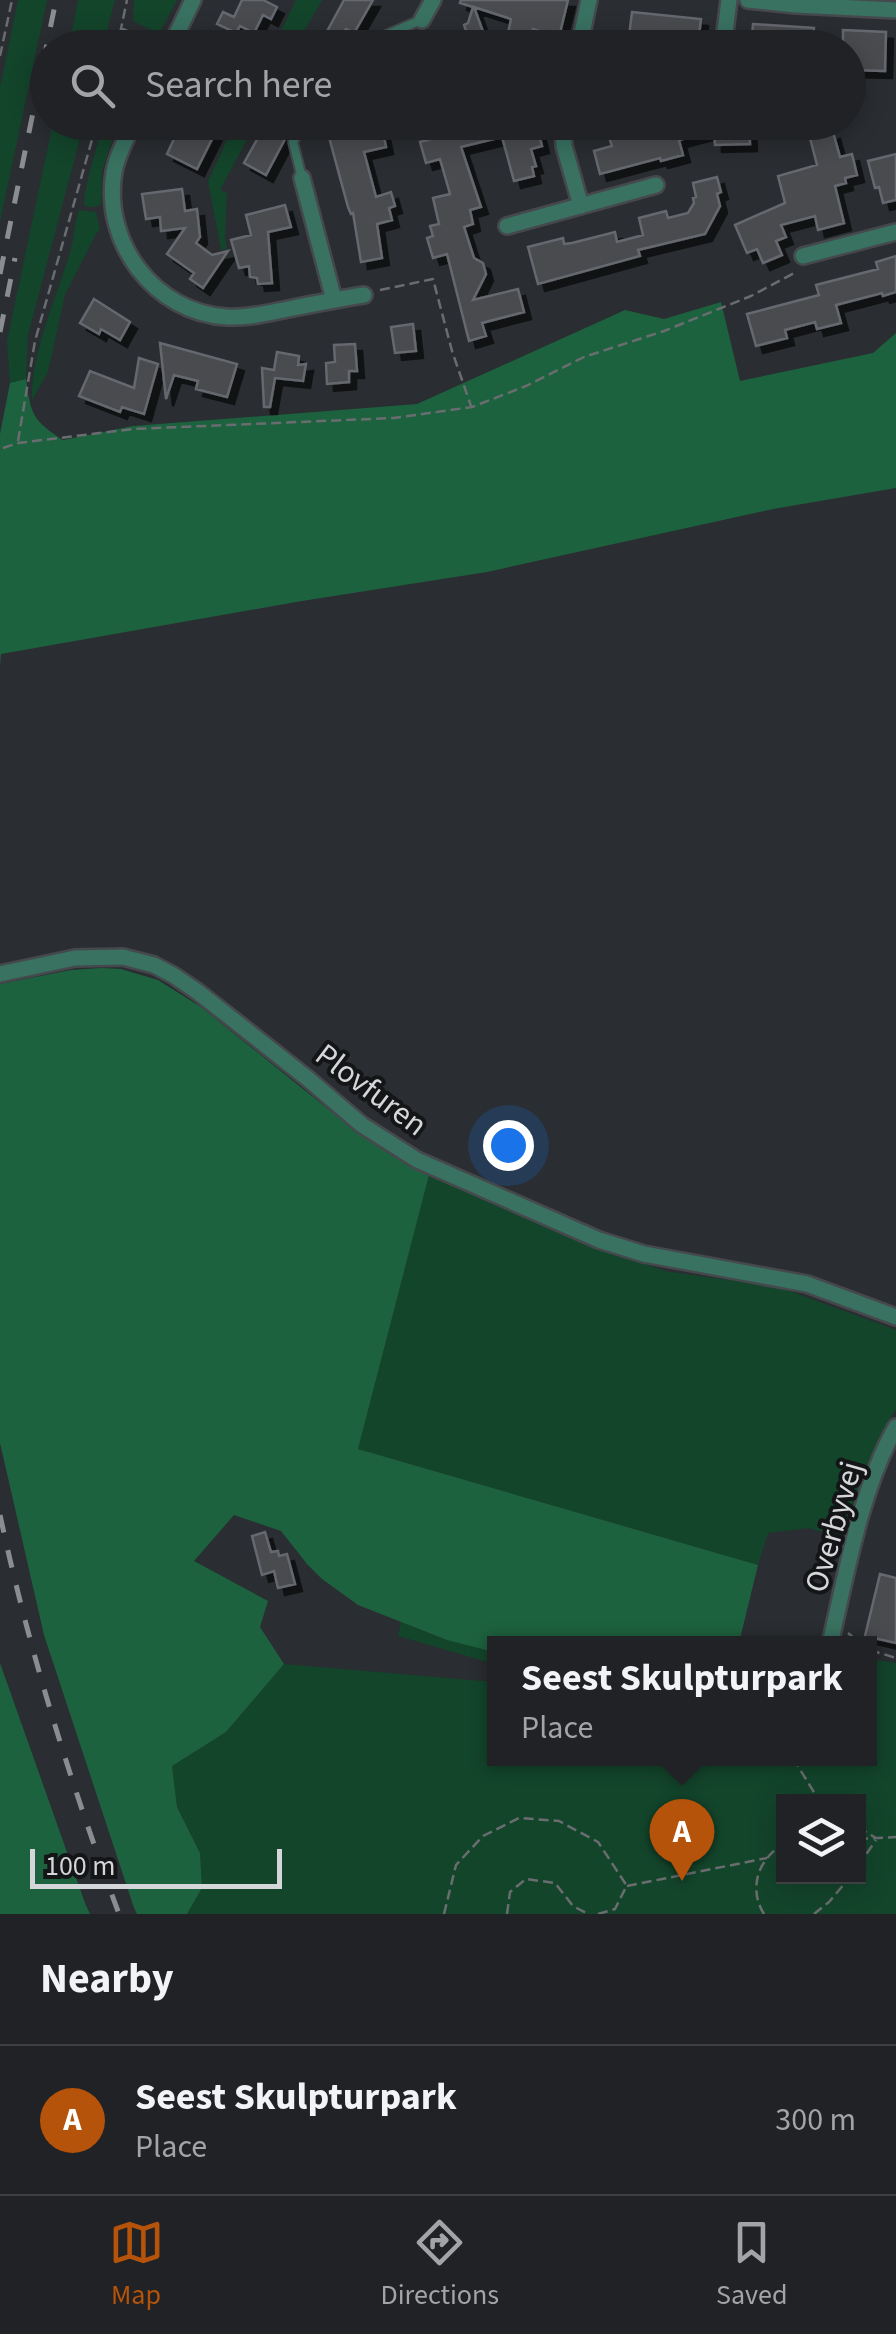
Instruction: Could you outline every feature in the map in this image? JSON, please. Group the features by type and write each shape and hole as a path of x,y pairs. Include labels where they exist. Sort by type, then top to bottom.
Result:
{"street":[{"path":"176,30 192,0"},
{"path":"422,20 433,0"},
{"path":"583,30 589,0"},
{"path":"726,30 729,0"},
{"path":"748,0 896,10"},
{"path":"125,140 114,172 114,217 131,260 162,293 181,305 225,317 248,317 364,295"},
{"path":"564,140 580,206"},
{"path":"302,178 334,300"},
{"path":"507,226 656,185"},
{"path":"802,256 896,232"},
{"name":"Plovfuren","path":"0,974 75,958 123,957 154,965 198,992 362,1125 417,1160 599,1240 644,1254 807,1284 896,1317"},
{"name":"Overbyvej","path":"832,1636 860,1518 896,1427"}],"lane":[{"path":"398,30 422,20"},
{"path":"294,140 302,178"}],"path":[{"path":"0,56 12,0"},
{"path":"126,0 121,28 126,30"},
{"path":"18,444 35,341 91,140"},
{"path":"2,448 132,429 394,418 472,408 584,357 664,331 751,296 804,268 802,256"},
{"path":"381,290 433,279 472,408"},
{"path":"798,1766 815,1794"},
{"path":"444,1914 456,1864 482,1836 519,1818 559,1821 598,1842 627,1886"},
{"path":"866,1832 877,1839"},
{"path":"866,1840 896,1836"},
{"path":"866,1855 877,1839"},
{"path":"764,1914 756,1894 756,1880 766,1858 776,1849"},
{"path":"627,1886 766,1858"},
{"path":"506,1914 510,1892 526,1879 555,1883 573,1906 588,1914"},
{"path":"814,1914 844,1884"},
{"path":"598,1914 615,1908 627,1886"}],"green space":[{"path":"18,0 47,0 41,30 30,30 30,80 0,222 0,87"},
{"path":"78,0 115,0 107,30 72,30"},
{"path":"134,0 177,0 161,30 151,30 133,21"},
{"path":"296,0 322,0 305,30 281,30"},
{"path":"49,140 80,140 28,335 26,379 10,383 7,341"},
{"path":"99,140 112,140 102,171 101,204 88,207 84,205 86,189"},
{"path":"227,140 247,140 220,190 227,193 227,249 221,250 208,181"},
{"path":"79,210 96,212 100,230 65,295 48,372 32,400 39,346 71,250"},
{"path":"721,302 740,381 873,353 896,333 896,488 773,509 487,572 1,654 0,666 0,434 10,383 26,379 35,415 63,440 133,426 417,404 625,310 664,319"},
{"path":"121,969 158,980 201,1007 338,1117 429,1175 358,1449 758,1565 741,1636 487,1636 487,1650 447,1640 358,1605 322,1579 281,1531 234,1515 194,1561 268,1601 260,1627 284,1664 226,1732 172,1766 177,1807 200,1853 202,1888 187,1914 137,1914 134,1908 44,1635 0,1443 0,984 71,970"},
{"path":"429,1175 565,1235 665,1271 779,1287 896,1330 896,1409 839,1537 809,1528 768,1533 758,1565 358,1449"},
{"path":"401,1622 487,1650 487,1662 398,1636"},
{"path":"877,1660 896,1663 896,1914 187,1914 202,1888 200,1853 177,1807 172,1766 226,1732 284,1664 487,1681 487,1766 877,1766"},
{"path":"0,1663 85,1903 90,1914 0,1914"}],"building":[{"path":"242,0 263,0 277,7 271,19 263,15 256,30 240,26 230,30 217,24 223,12 234,17"},
{"path":"344,0 373,0 356,30 328,30"},
{"path":"568,0 561,30 509,30 511,19 474,7 482,30 466,30 464,25 473,7 460,3"},
{"path":"632,12 701,19 700,30 630,30"},
{"path":"753,24 814,28 814,30 752,30"},
{"path":"866,31 886,32 885,71 866,70"},
{"path":"174,140 212,140 197,169 167,154"},
{"path":"257,140 284,140 266,175 244,163"},
{"path":"330,140 385,140 386,147 364,152 376,197 391,192 395,206 389,208 392,220 377,224 382,258 361,262 353,213"},
{"path":"490,140 461,147 481,207 470,210 473,224 464,227 474,258 483,263 486,274 473,300 518,289 524,312 482,323 486,336 469,341 447,254 433,258 427,238 433,236 430,226 439,224 433,198 450,194 440,159 426,163 420,142"},
{"path":"503,140 540,140 542,146 531,149 536,166 532,167 534,176 514,181"},
{"path":"610,140 679,140 683,155 600,174 594,151 612,146"},
{"path":"715,140 750,140 750,144 715,145"},
{"path":"811,140 835,140 840,157 852,154 857,175 835,186 844,223 818,230 815,216 781,225 786,237 776,241 782,255 763,263 757,249 747,253 735,225 785,203 778,176 817,165"},
{"path":"896,154 896,200 883,203 868,161"},
{"path":"717,177 720,206 705,234 638,250 640,256 538,284 528,247 563,238 564,244 572,243 615,232 617,242 643,235 639,218 666,211 668,218 688,213 696,197 693,183"},
{"path":"182,189 185,211 197,209 200,237 196,243 212,255 228,251 203,288 190,279 194,273 167,254 185,228 161,231 160,217 146,219 142,194"},
{"path":"285,205 291,227 268,232 272,283 258,284 257,278 250,277 249,266 239,268 231,240 251,235 246,215"},
{"path":"896,256 896,292 836,305 841,323 817,329 815,322 785,330 787,338 756,346 747,314 819,295 816,285 878,269 876,262"},
{"path":"94,299 130,322 120,340 80,323"},
{"path":"413,324 416,351 395,353 391,327"},
{"path":"160,343 237,364 227,397 196,389 198,381 174,375 166,399"},
{"path":"355,344 357,371 349,371 349,382 327,384 326,363 335,362 334,345"},
{"path":"277,352 299,356 298,365 306,364 303,381 275,378 270,407 264,407 262,368 274,370"},
{"path":"139,358 158,364 144,414 122,407 120,412 79,396 90,371 134,388"},
{"path":"265,1532 271,1552 287,1554 295,1584 278,1588 274,1571 262,1575 252,1536"},
{"path":"880,1574 896,1578 896,1643 865,1636"}],"railway":[{"path":"50,30 56,0"},
{"path":"0,274 30,127"},
{"path":"0,332 15,258"},
{"path":"0,1515 52,1717 119,1914"}],"place":[{"name":"Seest Skulpturpark","path":"682,1881"}]}
